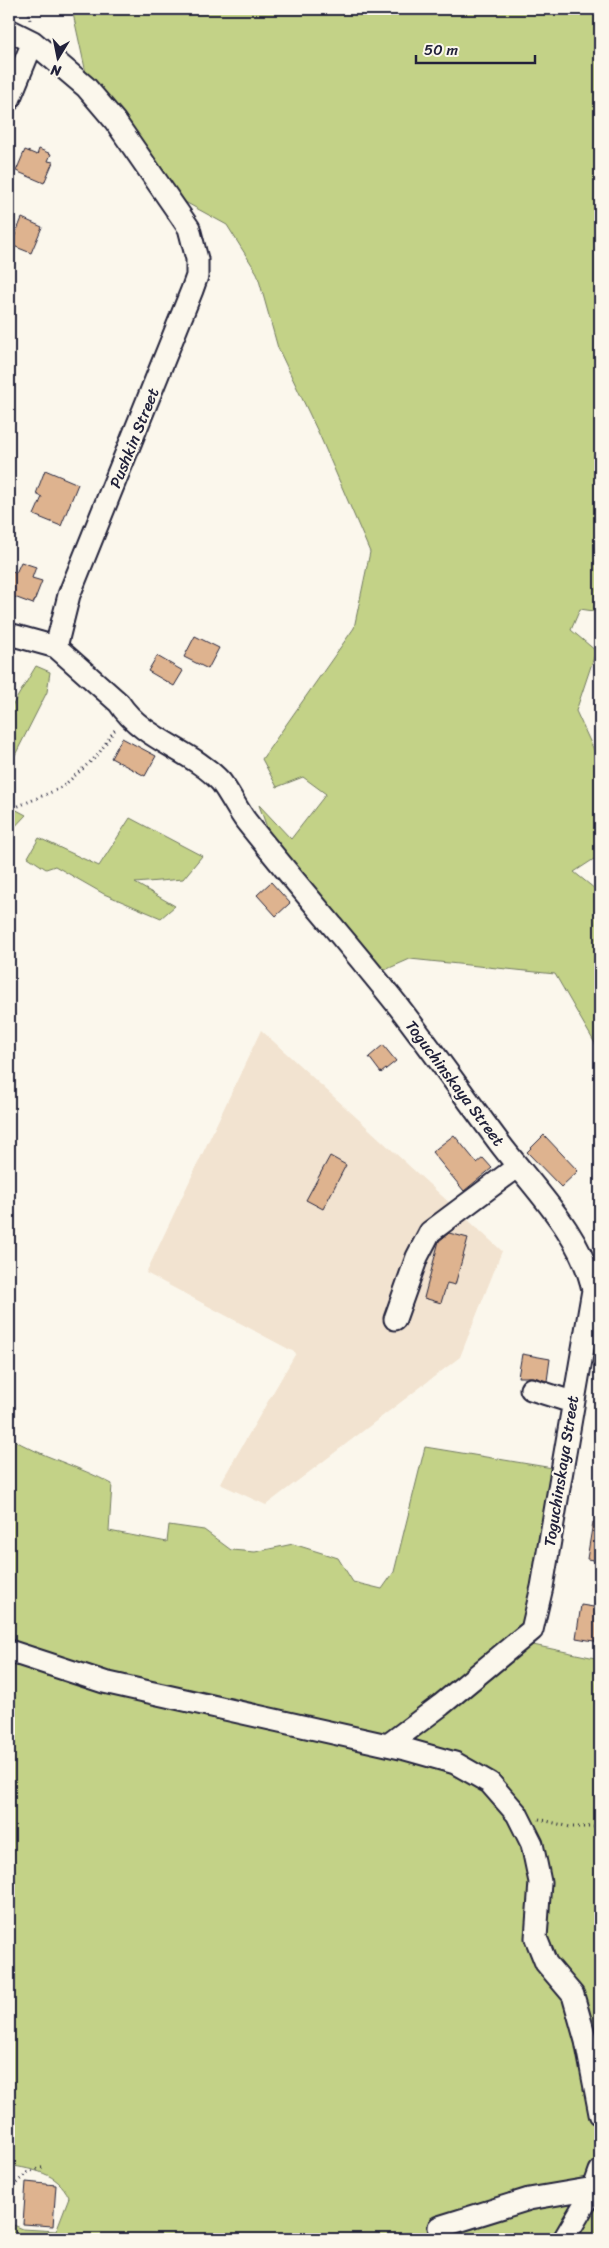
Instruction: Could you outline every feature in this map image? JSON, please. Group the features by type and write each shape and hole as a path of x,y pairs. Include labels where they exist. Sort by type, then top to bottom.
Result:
{"street":[{"path":"9,30 33,42 9,100"},
{"name":"Pushkin Street","path":"33,42 86,87 115,121 189,228 197,259 197,276 192,290 69,595 56,647"},
{"path":"9,634 56,647"},
{"name":"Toguchinskaya Street","path":"56,647 119,703 126,714 161,741 211,772 221,783 245,819 398,1007 517,1166 560,1220 588,1269 593,1290 572,1402 542,1587 532,1630 441,1705 388,1745"},
{"path":"395,1319 418,1257 430,1232 517,1166"},
{"path":"531,1389 572,1402"},
{"path":"9,1651 104,1682 388,1745 455,1763 490,1783 517,1814 532,1844 540,1882 537,1944 546,1963 572,1995 586,2041 600,2114"},
{"path":"439,2227 597,2180"},
{"path":"564,2239 597,2180"}],"path":[{"path":"9,810 61,788 97,756 126,714"},
{"path":"517,1814 570,1827 600,1827"},
{"path":"9,2190 28,2172 44,2167"}],"shaded area":[{"path":"261,1030 502,1251 460,1357 266,1505 220,1484 296,1353 146,1273"}],"green space":[{"path":"72,9 600,9 600,612 580,609 571,630 596,651 576,711 600,763 600,862 594,859 574,872 600,893 600,1052 555,974 410,959 378,973 271,839 259,805 291,839 326,794 303,777 277,787 262,759 354,628 370,552 320,436 278,348 257,273 227,225 176,197 88,82"},
{"path":"36,666 50,672 47,692 9,767 9,711"},
{"path":"9,806 26,815 9,833"},
{"path":"130,818 202,856 183,879 135,883 175,906 161,918 104,894 55,866 46,869 28,857 39,838 99,866"},
{"path":"9,1437 112,1484 109,1531 167,1542 169,1525 204,1530 231,1550 255,1552 293,1544 338,1558 353,1582 382,1589 394,1572 425,1447 565,1470 555,1568 533,1645 600,1659 600,2187 557,2239 9,2239 9,2223 23,2229 56,2231 69,2197 58,2182 51,2177 36,2171 9,2165"},
{"path":"600,2190 600,2239 574,2239"}],"building":[{"path":"39,149 51,154 48,161 53,162 44,183 16,171 25,150 37,155"},
{"path":"22,218 42,227 31,253 11,245"},
{"path":"45,470 78,484 61,526 34,515 42,497 36,494"},
{"path":"21,562 36,567 32,578 42,581 33,604 9,595 9,569 16,573"},
{"path":"195,636 219,648 208,669 184,657"},
{"path":"157,656 183,671 174,686 148,671"},
{"path":"122,738 156,756 145,776 111,758"},
{"path":"271,882 290,903 276,916 257,895"},
{"path":"383,1045 396,1061 381,1073 369,1057"},
{"path":"454,1135 477,1163 483,1158 492,1168 464,1191 432,1152"},
{"path":"544,1135 578,1171 561,1187 527,1152"},
{"path":"330,1156 346,1165 323,1209 306,1200"},
{"path":"449,1233 468,1238 455,1285 447,1283 441,1303 424,1298 439,1241"},
{"path":"522,1354 550,1359 547,1381 534,1377 518,1377"},
{"path":"593,1522 600,1523 600,1561 587,1559"},
{"path":"581,1605 600,1608 600,1642 576,1638"},
{"path":"26,2182 56,2185 53,2226 23,2224"}]}
